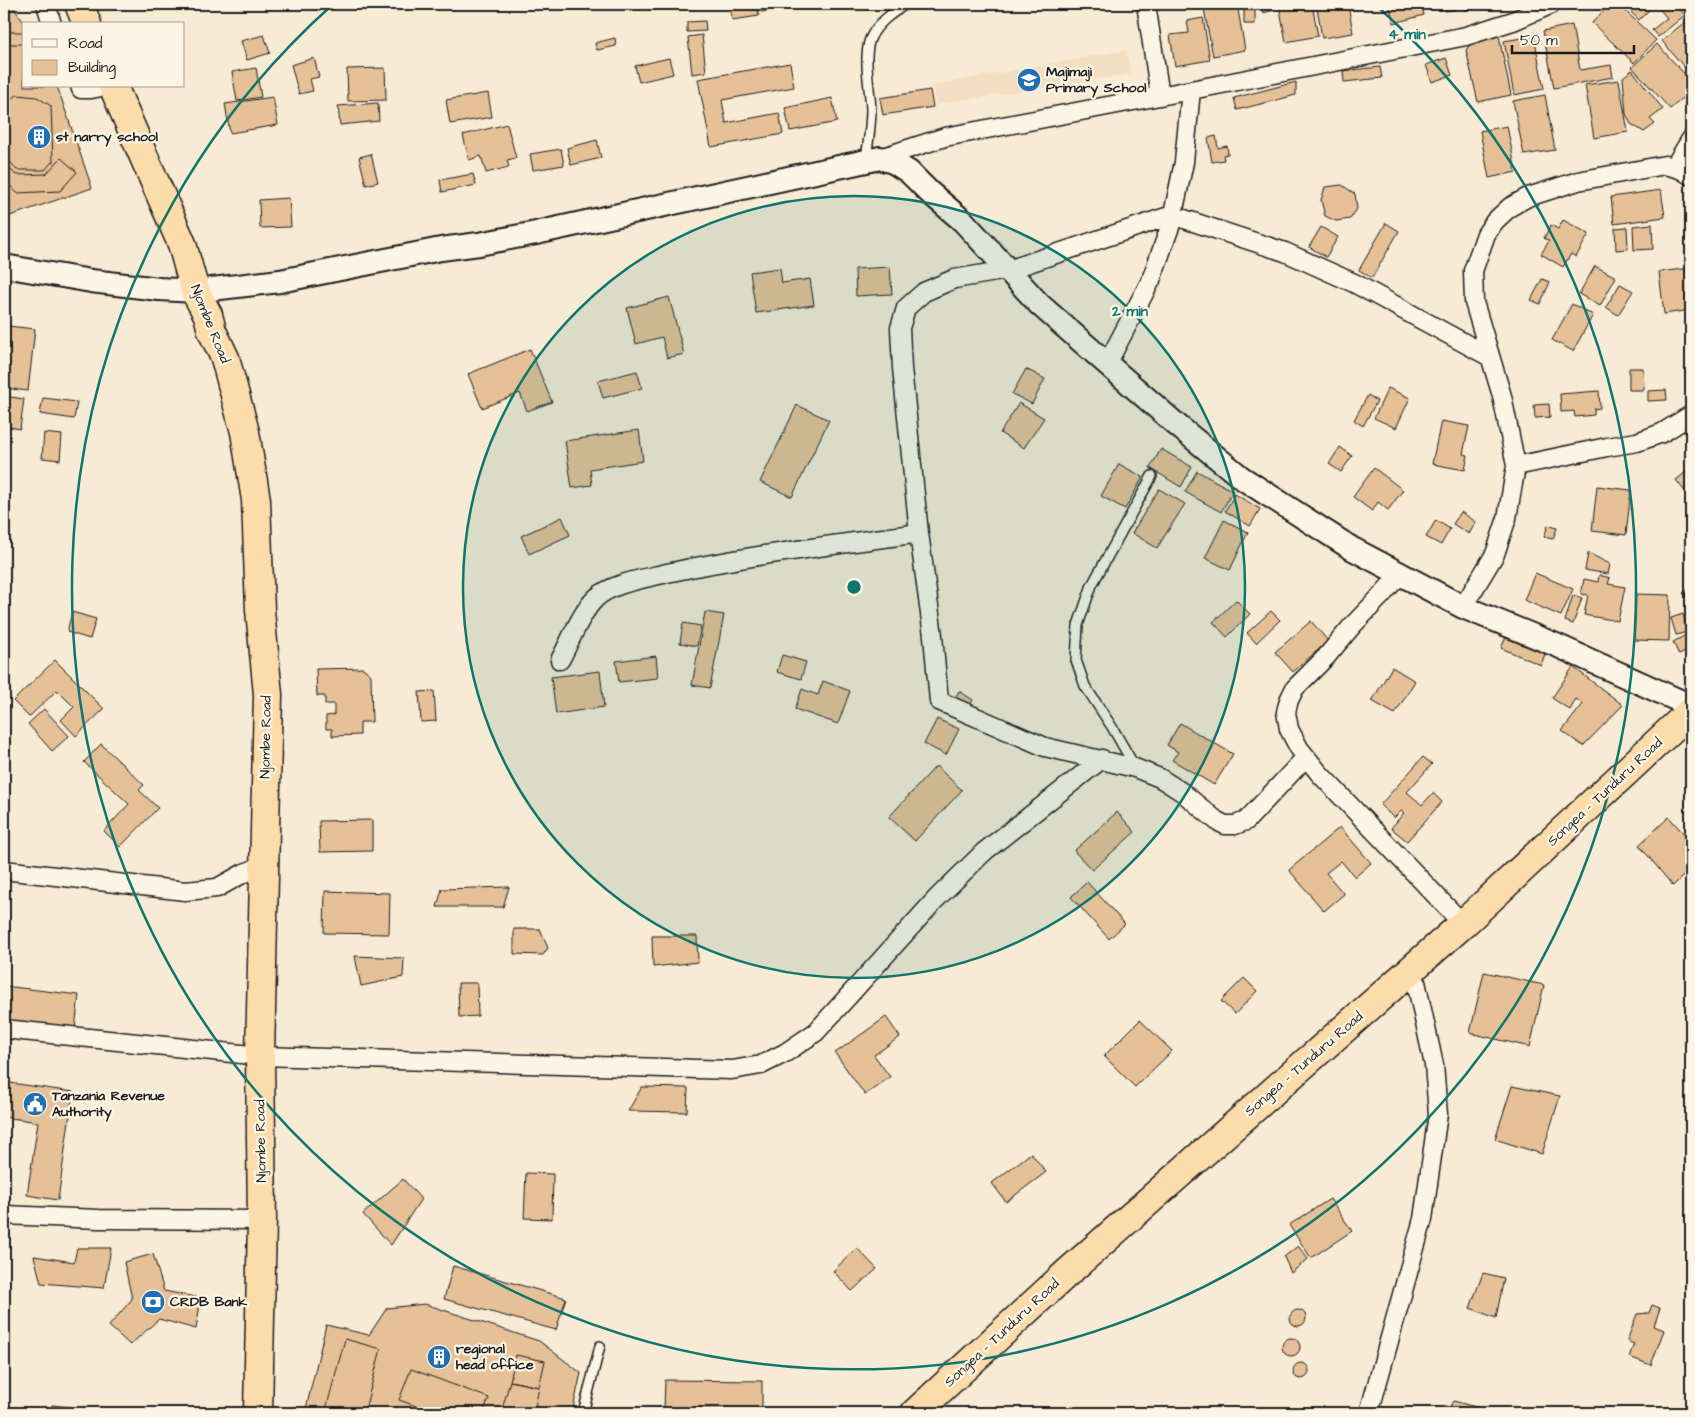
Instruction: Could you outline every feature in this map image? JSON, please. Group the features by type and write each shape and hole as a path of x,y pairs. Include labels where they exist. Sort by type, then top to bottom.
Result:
{"highway":[{"path":"78,4 86,22"},
{"name":"Njombe Road","path":"114,88 182,244 195,291 208,316 212,331 225,358 245,432 256,500 260,610 268,695 260,1056 262,1220 258,1413"},
{"name":"Songea - Tunduru Road","path":"915,1413 1067,1273 1462,924 1691,711"}],"street":[{"path":"46,4 51,22"},
{"path":"1149,4 1160,96"},
{"path":"4,266 91,281 195,291 280,281 441,249 479,244 872,160 945,137 1466,36 1513,21 1552,4"},
{"path":"81,88 96,88"},
{"path":"1107,364 1151,280 1172,215 1184,162 1191,90"},
{"path":"1674,167 1691,139"},
{"path":"872,160 893,162 909,172 963,221 1040,305 1242,478 1351,548 1463,607 1556,645 1691,706"},
{"path":"1463,607 1495,554 1507,518 1516,466 1502,396 1474,302 1474,271 1486,234 1495,221 1510,207 1528,197 1578,181 1642,168 1665,166 1674,167 1691,176"},
{"path":"1306,757 1246,821 1235,825 1225,825 1217,821 1182,792 1160,778 1135,768 1045,746 939,701 933,636 918,533 901,358 900,328 906,308 924,292 954,279 1008,270 1172,215 1285,252 1354,283 1490,357"},
{"path":"1516,466 1636,442 1662,433 1691,415"},
{"path":"560,660 586,611 597,597 614,588 631,582 707,564 918,533"},
{"path":"1400,574 1326,657 1295,688 1286,712 1289,730 1299,748 1319,773 1462,924"},
{"path":"4,1030 260,1056 732,1070 761,1065 786,1053 816,1032 930,906 985,851 1102,760"},
{"path":"4,870 185,891 217,888 244,873 263,866"},
{"path":"1369,1413 1423,1219 1438,1114 1434,1065 1413,968"},
{"path":"4,1215 99,1219 262,1220"}],"lane":[{"path":"872,160 868,56 870,40 876,29 888,16 906,4"},
{"path":"1135,768 1112,727 1085,686 1076,660 1076,651 1078,625 1092,585 1152,476"},
{"path":"583,1413 600,1346"}],"shaded area":[{"name":"Majimaji Primary School","path":"1126,50 1131,74 937,104 932,85"}],"building":[{"name":"st narry school","path":"4,4 11,4 24,22 22,22 22,88 58,88 92,188 4,218"},
{"path":"730,4 757,4 759,16 732,20"},
{"path":"760,4 812,4 761,12"},
{"path":"1203,4 1237,4 1245,50 1213,56"},
{"path":"1261,4 1273,4 1274,10 1263,13"},
{"path":"1279,4 1312,4 1318,36 1286,42"},
{"path":"1348,4 1353,33 1322,38 1317,7"},
{"path":"1352,4 1377,4 1353,8"},
{"path":"1389,4 1421,4 1424,15 1394,23"},
{"path":"1426,4 1461,4 1461,8 1446,11 1445,7 1428,10"},
{"path":"1464,4 1498,4 1465,10"},
{"path":"1610,4 1618,4 1656,40 1634,63 1592,23"},
{"path":"1623,4 1643,4 1649,10 1639,20"},
{"path":"1662,4 1675,4 1685,15 1658,37 1652,30 1667,18 1658,7"},
{"path":"1244,10 1255,10 1255,24 1244,24"},
{"path":"1203,18 1210,60 1175,66 1170,35 1189,33 1187,21"},
{"path":"1687,20 1691,24 1691,75 1662,41"},
{"path":"705,21 706,31 687,32 687,22"},
{"path":"1572,25 1580,70 1611,65 1613,77 1554,88 1543,31"},
{"path":"8,32 22,32 22,44 9,44"},
{"path":"264,35 270,53 247,60 241,41"},
{"path":"702,35 706,72 692,74 688,37"},
{"path":"1499,36 1511,95 1478,102 1466,50 1473,41"},
{"path":"1534,36 1544,89 1514,95 1504,41"},
{"path":"615,38 616,46 597,50 595,43"},
{"path":"1657,44 1691,81 1691,99 1687,103 1683,98 1670,109 1632,67"},
{"path":"314,58 319,77 310,79 313,91 299,94 291,65"},
{"path":"669,58 673,74 639,82 635,66"},
{"path":"1446,58 1452,75 1432,82 1426,65"},
{"path":"790,63 794,87 722,100 726,123 779,113 783,134 711,147 698,79"},
{"path":"1380,67 1382,78 1344,82 1343,71"},
{"path":"256,68 261,97 237,101 232,72"},
{"path":"385,68 386,100 348,101 347,69"},
{"path":"1632,70 1663,109 1650,119 1655,124 1644,132 1631,124 1626,114 1623,77"},
{"path":"1619,80 1628,132 1594,138 1585,85"},
{"path":"1296,82 1296,95 1237,110 1234,98"},
{"path":"930,90 933,107 883,115 880,98"},
{"path":"488,93 492,117 450,124 446,100"},
{"path":"17,95 37,97 51,106 53,161 45,170 17,170 7,158 4,103"},
{"path":"1545,95 1555,150 1524,155 1513,101"},
{"path":"273,97 278,125 230,133 225,104"},
{"path":"832,98 837,122 790,131 785,108"},
{"path":"378,103 379,121 340,125 338,106"},
{"path":"507,124 516,158 507,160 509,167 486,173 481,156 469,160 463,135"},
{"path":"1507,126 1516,172 1489,178 1480,131"},
{"path":"1216,136 1218,148 1227,146 1228,154 1223,155 1224,160 1212,162 1208,138"},
{"path":"597,140 601,158 571,165 567,148"},
{"path":"561,149 564,165 533,170 530,154"},
{"path":"371,154 378,182 366,185 359,157"},
{"path":"61,158 77,172 60,191 17,193 4,179 5,164 16,175 46,174"},
{"path":"473,174 476,185 442,192 440,180"},
{"path":"1342,185 1355,194 1357,209 1350,219 1336,221 1325,216 1321,200 1325,187"},
{"path":"1661,190 1665,217 1614,224 1611,197"},
{"path":"289,198 291,227 260,228 259,200"},
{"path":"1563,220 1589,234 1576,257 1571,254 1563,267 1541,254 1549,241 1544,238 1551,225 1558,229"},
{"path":"1386,223 1399,231 1372,278 1359,270"},
{"path":"1652,224 1653,249 1634,250 1633,226"},
{"path":"1321,227 1338,237 1326,257 1309,247"},
{"path":"1627,227 1628,249 1616,250 1615,228"},
{"path":"1595,266 1616,277 1600,306 1579,294"},
{"path":"890,267 892,294 856,296 855,269"},
{"path":"780,268 782,283 810,279 814,305 756,313 750,272"},
{"path":"1691,268 1691,310 1664,314 1659,272"},
{"path":"1542,279 1550,282 1540,304 1531,300"},
{"path":"1620,284 1633,291 1618,315 1606,307"},
{"path":"669,297 684,354 667,358 662,337 636,344 627,308"},
{"path":"1572,304 1593,315 1573,351 1552,340"},
{"path":"8,326 35,329 28,391 4,388 4,363"},
{"path":"530,349 552,402 527,411 520,393 482,408 468,374"},
{"path":"1629,368 1643,368 1644,390 1629,390"},
{"path":"1026,369 1045,379 1032,404 1012,394"},
{"path":"637,371 642,388 603,398 598,381"},
{"path":"1388,388 1410,398 1396,428 1374,418"},
{"path":"1666,390 1667,400 1648,401 1648,391"},
{"path":"1599,391 1600,408 1594,409 1594,415 1575,417 1574,411 1561,412 1560,394"},
{"path":"1368,395 1377,401 1363,426 1354,420"},
{"path":"4,396 24,399 20,429 4,426"},
{"path":"43,398 77,402 74,419 40,414"},
{"path":"1019,403 1044,418 1024,448 1000,433"},
{"path":"1549,404 1550,417 1535,418 1534,405"},
{"path":"797,405 829,420 792,497 760,482"},
{"path":"1441,421 1469,426 1463,454 1468,455 1465,470 1432,464"},
{"path":"639,430 643,461 590,469 592,485 572,488 565,441"},
{"path":"44,433 62,435 60,460 42,458"},
{"path":"1340,447 1352,456 1341,472 1329,464"},
{"path":"1161,449 1192,467 1181,487 1150,468"},
{"path":"1119,464 1143,477 1125,509 1101,496"},
{"path":"1374,468 1403,490 1388,510 1378,502 1372,511 1353,497"},
{"path":"1691,468 1691,499 1676,480"},
{"path":"1197,471 1233,491 1221,512 1185,492"},
{"path":"1597,486 1631,490 1626,535 1592,531"},
{"path":"1159,489 1185,504 1157,548 1132,533"},
{"path":"1235,494 1260,509 1250,526 1225,511"},
{"path":"1461,512 1476,522 1469,534 1453,524"},
{"path":"562,517 570,535 529,554 521,536"},
{"path":"1224,520 1248,532 1230,570 1205,558"},
{"path":"1436,520 1450,529 1441,545 1426,537"},
{"path":"1548,525 1557,528 1553,539 1544,537"},
{"path":"1588,553 1610,564 1608,574 1585,570"},
{"path":"1535,573 1573,589 1561,616 1524,600"},
{"path":"1599,575 1610,578 1608,584 1625,587 1618,621 1584,615 1588,595 1581,594 1584,579 1598,582"},
{"path":"1691,587 1691,603 1683,593"},
{"path":"1636,594 1670,595 1669,641 1634,640"},
{"path":"1573,595 1582,598 1573,624 1565,621"},
{"path":"1236,600 1250,614 1227,637 1213,622"},
{"path":"1271,611 1280,620 1256,643 1247,633"},
{"path":"72,612 96,619 90,639 67,632"},
{"path":"705,612 724,615 710,688 692,685"},
{"path":"1683,614 1687,632 1676,635 1671,618"},
{"path":"1311,621 1328,641 1293,672 1275,652"},
{"path":"683,623 701,626 697,646 680,643"},
{"path":"1688,634 1691,641 1691,649 1679,655 1673,642"},
{"path":"1507,635 1546,651 1541,665 1501,648"},
{"path":"782,655 806,662 801,679 777,672"},
{"path":"656,656 658,678 619,682 616,661"},
{"path":"55,660 104,709 76,736 61,720 74,707 57,690 29,717 13,701"},
{"path":"1392,667 1415,681 1395,714 1372,701"},
{"path":"1573,667 1623,705 1583,746 1562,731 1583,704 1576,699 1570,710 1552,698"},
{"path":"363,668 371,675 372,722 360,722 360,735 332,736 332,729 326,729 326,716 334,715 334,704 325,704 325,696 317,696 316,669"},
{"path":"600,671 604,707 556,714 551,677"},
{"path":"823,681 850,691 838,724 795,709 802,689 818,695"},
{"path":"434,691 436,721 421,722 419,692"},
{"path":"959,691 973,700 967,710 953,701"},
{"path":"44,709 69,736 52,751 28,724"},
{"path":"937,719 959,729 946,755 924,744"},
{"path":"1180,723 1233,754 1214,785 1172,760 1178,752 1167,745"},
{"path":"101,744 144,785 139,790 158,808 120,847 104,831 129,804 84,762"},
{"path":"1423,757 1432,764 1407,792 1422,805 1433,793 1442,802 1407,841 1391,828 1404,813 1401,811 1394,818 1380,805"},
{"path":"936,766 962,790 915,841 889,817"},
{"path":"1117,812 1135,832 1092,870 1074,851"},
{"path":"1669,817 1691,842 1691,868 1673,886 1639,845"},
{"path":"372,820 372,851 320,852 319,821"},
{"path":"1340,827 1371,863 1355,877 1341,861 1326,873 1344,894 1324,911 1289,870"},
{"path":"1087,882 1125,924 1109,939 1071,897"},
{"path":"509,887 503,907 437,907 442,889"},
{"path":"325,891 390,893 389,934 324,933"},
{"path":"514,929 540,929 548,948 543,955 514,954"},
{"path":"652,936 697,936 698,962 653,967"},
{"path":"355,956 404,958 403,977 361,986"},
{"path":"1484,972 1544,985 1530,1047 1470,1033"},
{"path":"1244,978 1257,991 1235,1014 1221,1001"},
{"path":"458,983 477,983 478,1016 459,1017"},
{"path":"4,986 79,995 75,1029 4,1020"},
{"path":"886,1017 900,1037 874,1055 890,1077 865,1095 835,1053"},
{"path":"1140,1020 1172,1051 1135,1087 1104,1056"},
{"path":"4,1082 73,1092 58,1200 27,1195 38,1122 4,1117"},
{"path":"1512,1086 1560,1096 1542,1154 1495,1139"},
{"path":"642,1087 688,1088 687,1112 628,1111"},
{"path":"1031,1153 1046,1172 1006,1202 992,1183"},
{"path":"526,1173 553,1174 552,1219 524,1218"},
{"path":"403,1179 421,1199 391,1245 363,1214"},
{"path":"1330,1199 1352,1231 1311,1258 1289,1225"},
{"path":"1298,1246 1308,1259 1291,1273 1284,1257"},
{"path":"77,1248 111,1248 104,1288 41,1283 34,1256 74,1262"},
{"path":"857,1248 877,1269 852,1291 833,1271"},
{"path":"153,1254 164,1291 201,1298 196,1329 159,1319 130,1345 109,1326 132,1299 124,1262"},
{"path":"453,1266 566,1298 556,1330 444,1299"},
{"path":"1483,1273 1504,1278 1496,1318 1470,1308"},
{"name":"regional head office","path":"425,1304 539,1341 581,1373 572,1413 305,1413 326,1325 369,1335 387,1308"},
{"path":"1652,1305 1660,1308 1654,1326 1664,1330 1651,1365 1629,1357 1634,1344 1627,1341 1637,1314 1649,1313"},
{"path":"1298,1310 1304,1312 1306,1318 1304,1324 1298,1326 1292,1324 1290,1318 1292,1312"},
{"path":"1291,1338 1297,1341 1300,1347 1297,1353 1291,1356 1285,1353 1282,1347 1285,1341"},
{"path":"345,1339 381,1349 364,1413 325,1413"},
{"path":"516,1355 545,1361 539,1387 510,1381"},
{"path":"1301,1363 1309,1371 1301,1379 1293,1371"},
{"path":"411,1369 489,1398 483,1413 435,1413 399,1400"},
{"path":"665,1380 762,1381 762,1411 664,1409"},
{"path":"510,1381 539,1387 534,1413 501,1413"},
{"path":"1453,1401 1480,1408 1478,1413 1447,1413"},
{"path":"52,1405 71,1407 71,1413 51,1413"},
{"path":"1263,1407 1285,1413 1262,1413"}],"place":[{"name":"Majimaji Primary School","path":"1029,80"},
{"name":"st narry school","path":"39,137"},
{"name":"Tanzania Revenue Authority","path":"35,1104"},
{"name":"CRDB Bank","path":"153,1302"},
{"name":"regional head office","path":"439,1357"}]}
